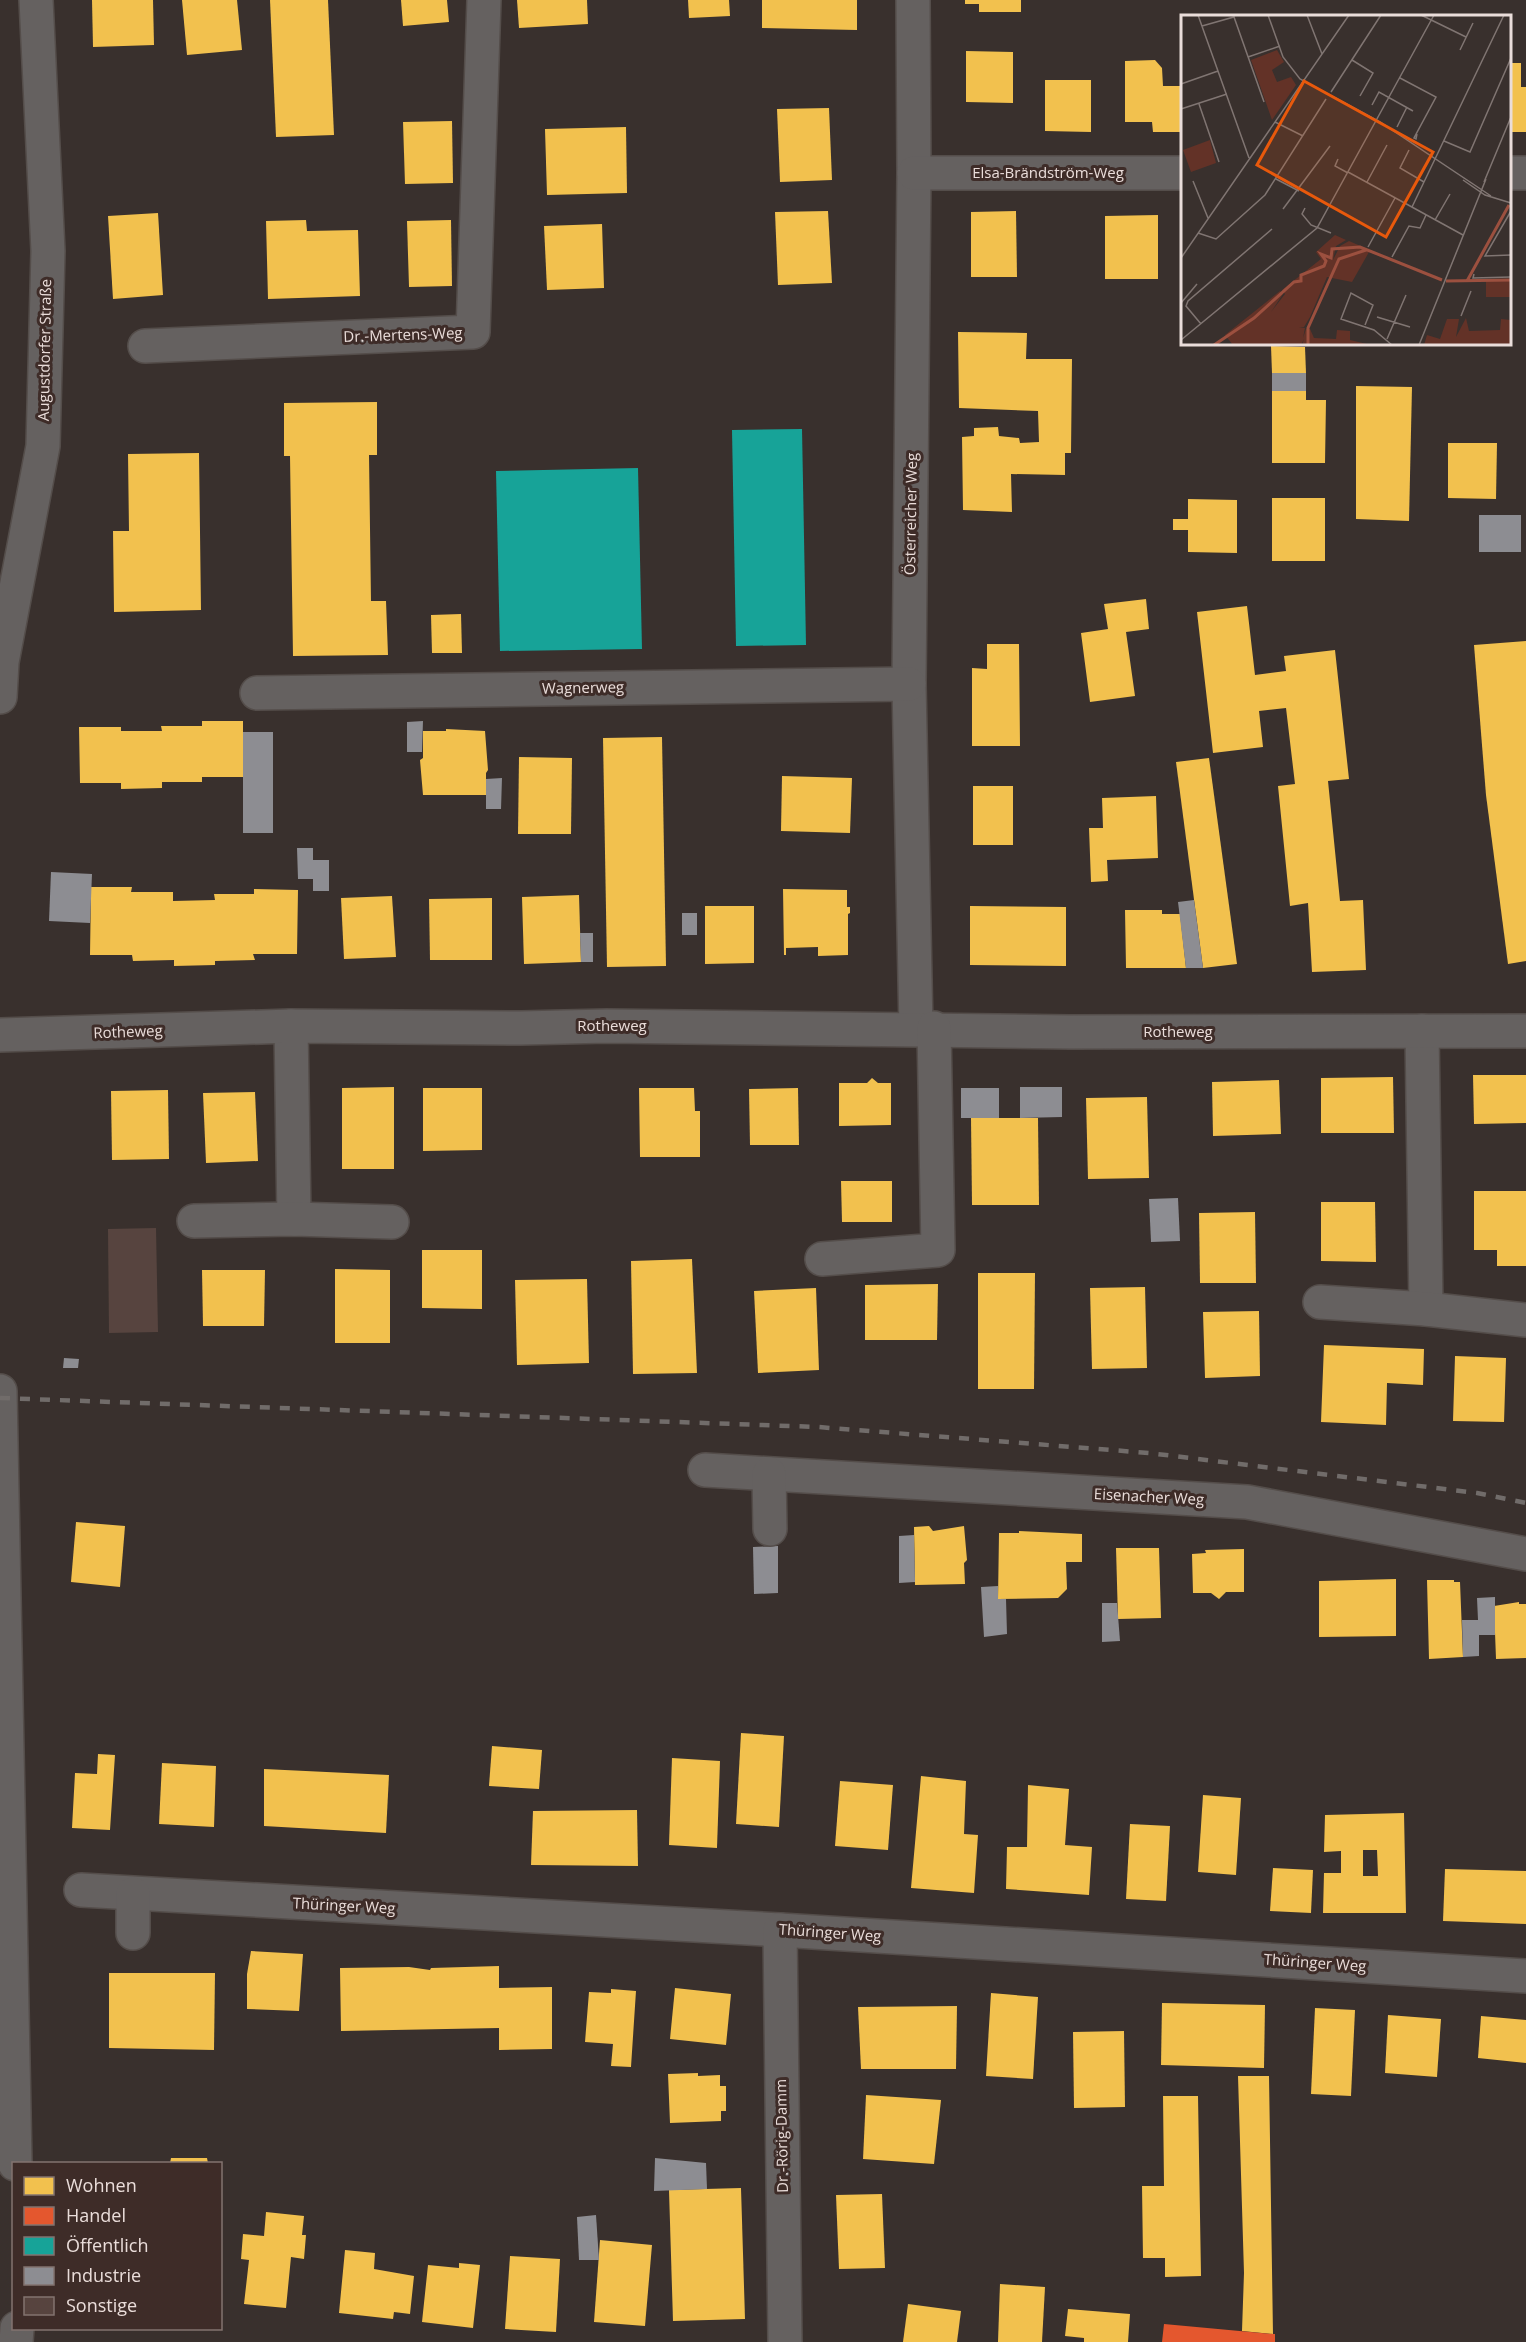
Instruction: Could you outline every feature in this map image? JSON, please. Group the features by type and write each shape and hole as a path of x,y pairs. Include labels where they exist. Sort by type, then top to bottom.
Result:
{"street":[{"name":"Augustdorfer Straße","path":"0,697 2,662 43,446 48,251 36,0"},
{"name":"Dr.-Mertens-Weg","path":"145,345 473,332 484,0"},
{"name":"Österreicher Weg","path":"913,0 914,173 909,684 925,1029"},
{"name":"Elsa-Brändström-Weg","path":"914,173 1181,173"},
{"name":"Wagnerweg","path":"257,693 909,684"},
{"name":"Rotheweg","path":"0,1035 291,1026 925,1029 1070,1032 1526,1031"},
{"path":"291,1026 294,1219"},
{"path":"822,1259 938,1250 925,1029"},
{"path":"1422,1031 1426,1309"},
{"path":"194,1221 294,1219 392,1222"},
{"path":"1320,1302 1426,1309 1526,1320"},
{"path":"0,1391 15,2162"},
{"name":"Eisenacher Weg","path":"705,1470 1247,1502 1526,1554"},
{"path":"769,1474 770,1530"},
{"name":"Thüringer Weg","path":"81,1890 1526,1976"},
{"path":"133,1894 133,1933"},
{"name":"Dr.-Rörig-Damm","path":"780,1930 784,2342"}],"building: Wohnen":[{"path":"92,0 153,0 154,45 93,47"},
{"path":"182,0 237,0 242,50 187,55"},
{"path":"270,0 328,0 334,135 276,137"},
{"path":"401,0 447,0 449,22 403,26"},
{"path":"517,0 587,0 588,24 519,28"},
{"path":"688,0 729,0 730,16 689,18"},
{"path":"762,0 857,0 857,30 762,28"},
{"path":"965,0 1021,0 1021,12 979,12 979,4 965,4"},
{"path":"966,51 1013,52 1013,103 966,102"},
{"path":"1155,60 1162,68 1163,86 1181,86 1181,132 1153,132 1152,122 1125,122 1125,61"},
{"path":"1511,63 1521,63 1521,87 1526,87 1526,132 1511,132"},
{"path":"1045,80 1091,80 1091,132 1045,131"},
{"path":"829,108 832,180 780,182 777,109"},
{"path":"452,121 453,183 405,184 403,122"},
{"path":"626,127 627,193 547,195 545,129"},
{"path":"828,211 832,283 778,285 775,212"},
{"path":"1016,211 1017,277 971,277 971,212"},
{"path":"158,213 163,295 113,299 108,216"},
{"path":"1158,215 1158,279 1105,279 1105,216"},
{"path":"306,220 307,231 358,230 360,296 268,299 266,221"},
{"path":"451,220 452,286 409,287 407,221"},
{"path":"602,224 604,288 547,290 544,226"},
{"path":"958,332 1027,333 1026,359 1072,359 1071,453 1065,453 1065,475 1011,474 1012,512 963,510 962,437 974,436 974,428 998,427 999,436 1019,438 1020,443 1039,442 1038,411 959,408"},
{"path":"1271,346 1305,347 1306,373 1272,373"},
{"path":"1356,386 1412,387 1409,521 1356,519"},
{"path":"1272,391 1306,391 1306,400 1326,400 1325,463 1272,463"},
{"path":"377,402 377,455 369,455 371,601 386,601 388,655 293,656 290,456 284,456 284,403"},
{"path":"1448,443 1497,443 1496,499 1448,498"},
{"path":"199,453 201,610 114,612 113,531 129,531 128,454"},
{"path":"1272,498 1325,498 1325,561 1272,561"},
{"path":"1188,499 1237,500 1237,553 1188,552 1188,530 1173,530 1173,519 1188,519"},
{"path":"1146,599 1149,629 1126,632 1135,696 1090,702 1081,633 1108,629 1104,604"},
{"path":"1247,606 1255,675 1286,671 1284,656 1335,650 1349,779 1328,781 1340,901 1363,900 1366,970 1312,972 1308,903 1290,906 1278,786 1295,784 1286,708 1259,711 1263,747 1213,753 1197,612"},
{"path":"461,614 462,653 432,653 431,615"},
{"path":"1526,641 1526,961 1508,964 1486,795 1474,645"},
{"path":"987,644 1019,644 1020,746 972,746 972,668 987,669"},
{"path":"202,721 243,721 243,777 202,777 202,782 162,782 162,788 121,789 121,783 80,783 79,727 121,727 121,731 162,731 161,726 202,726"},
{"path":"446,729 485,731 488,770 486,795 423,795 420,760 423,758 423,731 446,731"},
{"path":"662,737 666,966 607,967 603,738"},
{"path":"519,757 572,758 571,834 518,834"},
{"path":"1209,758 1237,964 1203,968 1176,762"},
{"path":"782,776 852,778 850,833 781,831"},
{"path":"973,786 1013,786 1013,845 973,845"},
{"path":"1156,796 1158,858 1107,860 1108,881 1091,882 1089,828 1103,828 1102,798"},
{"path":"91,887 132,887 131,892 173,892 173,901 215,900 214,894 254,894 254,889 298,890 297,954 253,954 255,960 215,961 215,965 174,966 174,960 133,961 132,955 90,955"},
{"path":"783,889 847,890 847,907 850,907 848,955 818,956 818,947 786,948 786,955 784,955"},
{"path":"579,895 581,962 524,964 522,897"},
{"path":"392,896 396,957 344,959 341,898"},
{"path":"492,898 492,960 430,960 429,899"},
{"path":"705,906 754,906 754,963 705,964"},
{"path":"970,906 1066,907 1066,966 970,965"},
{"path":"1125,910 1162,910 1162,914 1180,914 1186,968 1126,968"},
{"path":"1473,1075 1526,1075 1526,1123 1474,1124"},
{"path":"1393,1077 1394,1133 1321,1133 1321,1078"},
{"path":"872,1078 878,1083 891,1083 891,1125 839,1126 839,1083 867,1083"},
{"path":"1279,1080 1281,1134 1213,1136 1212,1082"},
{"path":"394,1087 394,1169 342,1169 342,1088"},
{"path":"423,1088 482,1088 482,1150 423,1151"},
{"path":"639,1088 694,1088 695,1111 700,1111 700,1157 640,1157"},
{"path":"798,1088 799,1145 750,1145 749,1089"},
{"path":"168,1090 169,1159 112,1160 111,1091"},
{"path":"255,1092 258,1161 206,1163 203,1093"},
{"path":"1147,1097 1149,1178 1088,1179 1086,1098"},
{"path":"971,1118 1038,1118 1039,1205 972,1205"},
{"path":"841,1181 892,1181 892,1222 842,1222"},
{"path":"1474,1191 1526,1191 1526,1266 1497,1266 1497,1250 1474,1250"},
{"path":"1321,1202 1375,1202 1376,1262 1321,1261"},
{"path":"1255,1212 1256,1283 1200,1283 1199,1213"},
{"path":"422,1250 482,1250 482,1309 422,1308"},
{"path":"692,1259 697,1373 633,1374 631,1261"},
{"path":"335,1269 390,1270 390,1343 335,1343"},
{"path":"202,1270 265,1270 264,1326 203,1326"},
{"path":"978,1273 1035,1273 1034,1389 978,1389"},
{"path":"587,1279 589,1363 517,1365 515,1280"},
{"path":"938,1284 937,1340 865,1340 865,1285"},
{"path":"1145,1287 1147,1368 1092,1369 1090,1288"},
{"path":"816,1288 819,1370 758,1373 754,1291"},
{"path":"1259,1311 1260,1376 1205,1378 1203,1312"},
{"path":"1324,1345 1424,1349 1423,1385 1387,1383 1386,1425 1321,1422"},
{"path":"1455,1356 1506,1358 1504,1422 1453,1421"},
{"path":"76,1522 125,1526 120,1587 71,1582"},
{"path":"929,1526 933,1531 964,1526 967,1560 964,1563 965,1584 915,1585 914,1527"},
{"path":"1019,1531 1082,1534 1082,1562 1066,1562 1067,1589 1058,1598 998,1599 999,1533 1019,1533"},
{"path":"1116,1548 1159,1548 1161,1618 1118,1619"},
{"path":"1244,1549 1244,1592 1226,1592 1219,1599 1211,1593 1193,1593 1192,1554 1206,1553 1205,1550"},
{"path":"1396,1579 1396,1636 1319,1637 1319,1581"},
{"path":"1427,1580 1460,1582 1463,1657 1429,1659"},
{"path":"1519,1602 1519,1604 1526,1604 1526,1658 1496,1659 1494,1606"},
{"path":"741,1733 784,1736 779,1827 736,1824"},
{"path":"492,1746 542,1750 539,1789 489,1786"},
{"path":"98,1754 115,1755 110,1830 72,1828 75,1773 97,1774"},
{"path":"672,1758 720,1761 717,1848 669,1845"},
{"path":"162,1763 216,1766 214,1827 159,1824"},
{"path":"264,1769 389,1775 386,1833 264,1826"},
{"path":"921,1776 966,1781 964,1834 978,1835 974,1893 911,1888"},
{"path":"840,1781 893,1785 888,1850 835,1846"},
{"path":"1028,1785 1069,1789 1065,1845 1092,1847 1089,1895 1006,1889 1007,1847 1027,1847"},
{"path":"1203,1795 1241,1798 1236,1875 1198,1872"},
{"path":"637,1810 638,1866 531,1865 533,1811"},
{"path":"1404,1813 1406,1913 1323,1913 1324,1873 1341,1873 1341,1851 1324,1852 1325,1815","holes":["1363,1850 1377,1850 1378,1876 1363,1876"]},
{"path":"1130,1824 1170,1826 1166,1901 1126,1899"},
{"path":"1273,1868 1313,1870 1311,1913 1270,1911"},
{"path":"1445,1869 1526,1871 1526,1924 1443,1921"},
{"path":"251,1951 303,1954 299,2011 247,2009 247,1974"},
{"path":"499,1966 499,1988 552,1987 552,2049 499,2050 499,2028 341,2031 340,1968 409,1967 430,1970 431,1968"},
{"path":"109,1973 215,1973 214,2050 109,2048"},
{"path":"675,1988 731,1994 726,2045 670,2039"},
{"path":"611,1989 636,1991 631,2067 611,2066 613,2044 585,2042 589,1992 611,1993"},
{"path":"991,1993 1038,1997 1033,2079 986,2076"},
{"path":"1162,2003 1265,2005 1264,2068 1161,2065"},
{"path":"957,2006 956,2069 861,2069 858,2007"},
{"path":"1315,2008 1355,2010 1351,2096 1311,2094"},
{"path":"1388,2015 1441,2019 1437,2077 1385,2073"},
{"path":"1481,2016 1526,2020 1526,2063 1478,2058"},
{"path":"1124,2031 1125,2107 1074,2108 1073,2032"},
{"path":"698,2073 698,2076 720,2075 720,2086 726,2086 726,2111 721,2111 721,2121 670,2123 668,2074"},
{"path":"1238,2076 1269,2076 1273,2334 1242,2331 1244,2273"},
{"path":"866,2095 941,2100 934,2164 863,2159"},
{"path":"1163,2096 1198,2096 1201,2276 1165,2277 1165,2258 1143,2258 1142,2186 1164,2186"},
{"path":"171,2158 207,2158 208,2162 170,2162"},
{"path":"741,2188 745,2319 673,2321 669,2190"},
{"path":"882,2194 885,2268 839,2269 836,2195"},
{"path":"266,2212 304,2216 302,2235 306,2235 304,2259 291,2257 286,2308 244,2304 249,2260 241,2259 243,2234 264,2236"},
{"path":"600,2240 652,2245 645,2326 594,2322"},
{"path":"345,2250 375,2253 374,2269 414,2276 410,2314 394,2312 393,2319 339,2313"},
{"path":"510,2256 560,2259 556,2332 505,2329"},
{"path":"459,2263 480,2265 473,2328 422,2322 428,2265 459,2268"},
{"path":"1000,2284 1045,2287 1042,2342 998,2342"},
{"path":"908,2304 961,2311 957,2342 903,2342"},
{"path":"1068,2309 1130,2314 1128,2342 1084,2342 1084,2338 1065,2336"}],"building: Handel":[{"path":"1164,2324 1275,2334 1275,2342 1162,2342"}],"building: Öffentlich":[{"path":"802,429 806,645 736,646 732,430"},
{"path":"638,468 642,649 500,651 496,471"}],"building: Industrie":[{"path":"1272,373 1306,373 1306,391 1272,391"},
{"path":"1479,515 1521,515 1521,552 1479,552"},
{"path":"423,721 422,752 407,752 407,722"},
{"path":"243,732 273,732 273,833 243,833"},
{"path":"502,778 501,809 486,809 486,779"},
{"path":"297,848 313,848 313,860 329,860 329,891 313,891 313,879 298,879"},
{"path":"51,872 92,874 90,923 49,921"},
{"path":"1194,900 1203,968 1186,968 1178,902"},
{"path":"682,913 697,913 697,935 682,935"},
{"path":"580,933 593,933 593,962 581,962"},
{"path":"1020,1087 1062,1087 1062,1117 1020,1118"},
{"path":"961,1088 999,1088 999,1118 961,1118"},
{"path":"1178,1198 1180,1241 1151,1242 1149,1199"},
{"path":"64,1358 79,1359 78,1368 63,1368"},
{"path":"914,1535 915,1582 899,1583 899,1536"},
{"path":"778,1546 778,1593 754,1594 753,1547"},
{"path":"998,1586 998,1599 1006,1599 1007,1634 984,1637 981,1587"},
{"path":"1495,1597 1495,1635 1479,1635 1479,1656 1463,1657 1462,1620 1478,1620 1477,1598"},
{"path":"1102,1603 1117,1603 1120,1641 1102,1642"},
{"path":"655,2158 706,2163 707,2189 654,2191"},
{"path":"596,2215 599,2260 579,2260 577,2217"}],"building: Sonstige":[{"path":"156,1228 158,1332 109,1333 108,1229"}],"railway":[{"path":"0,1398 818,1427 1149,1453 1477,1493 1526,1503"}]}
